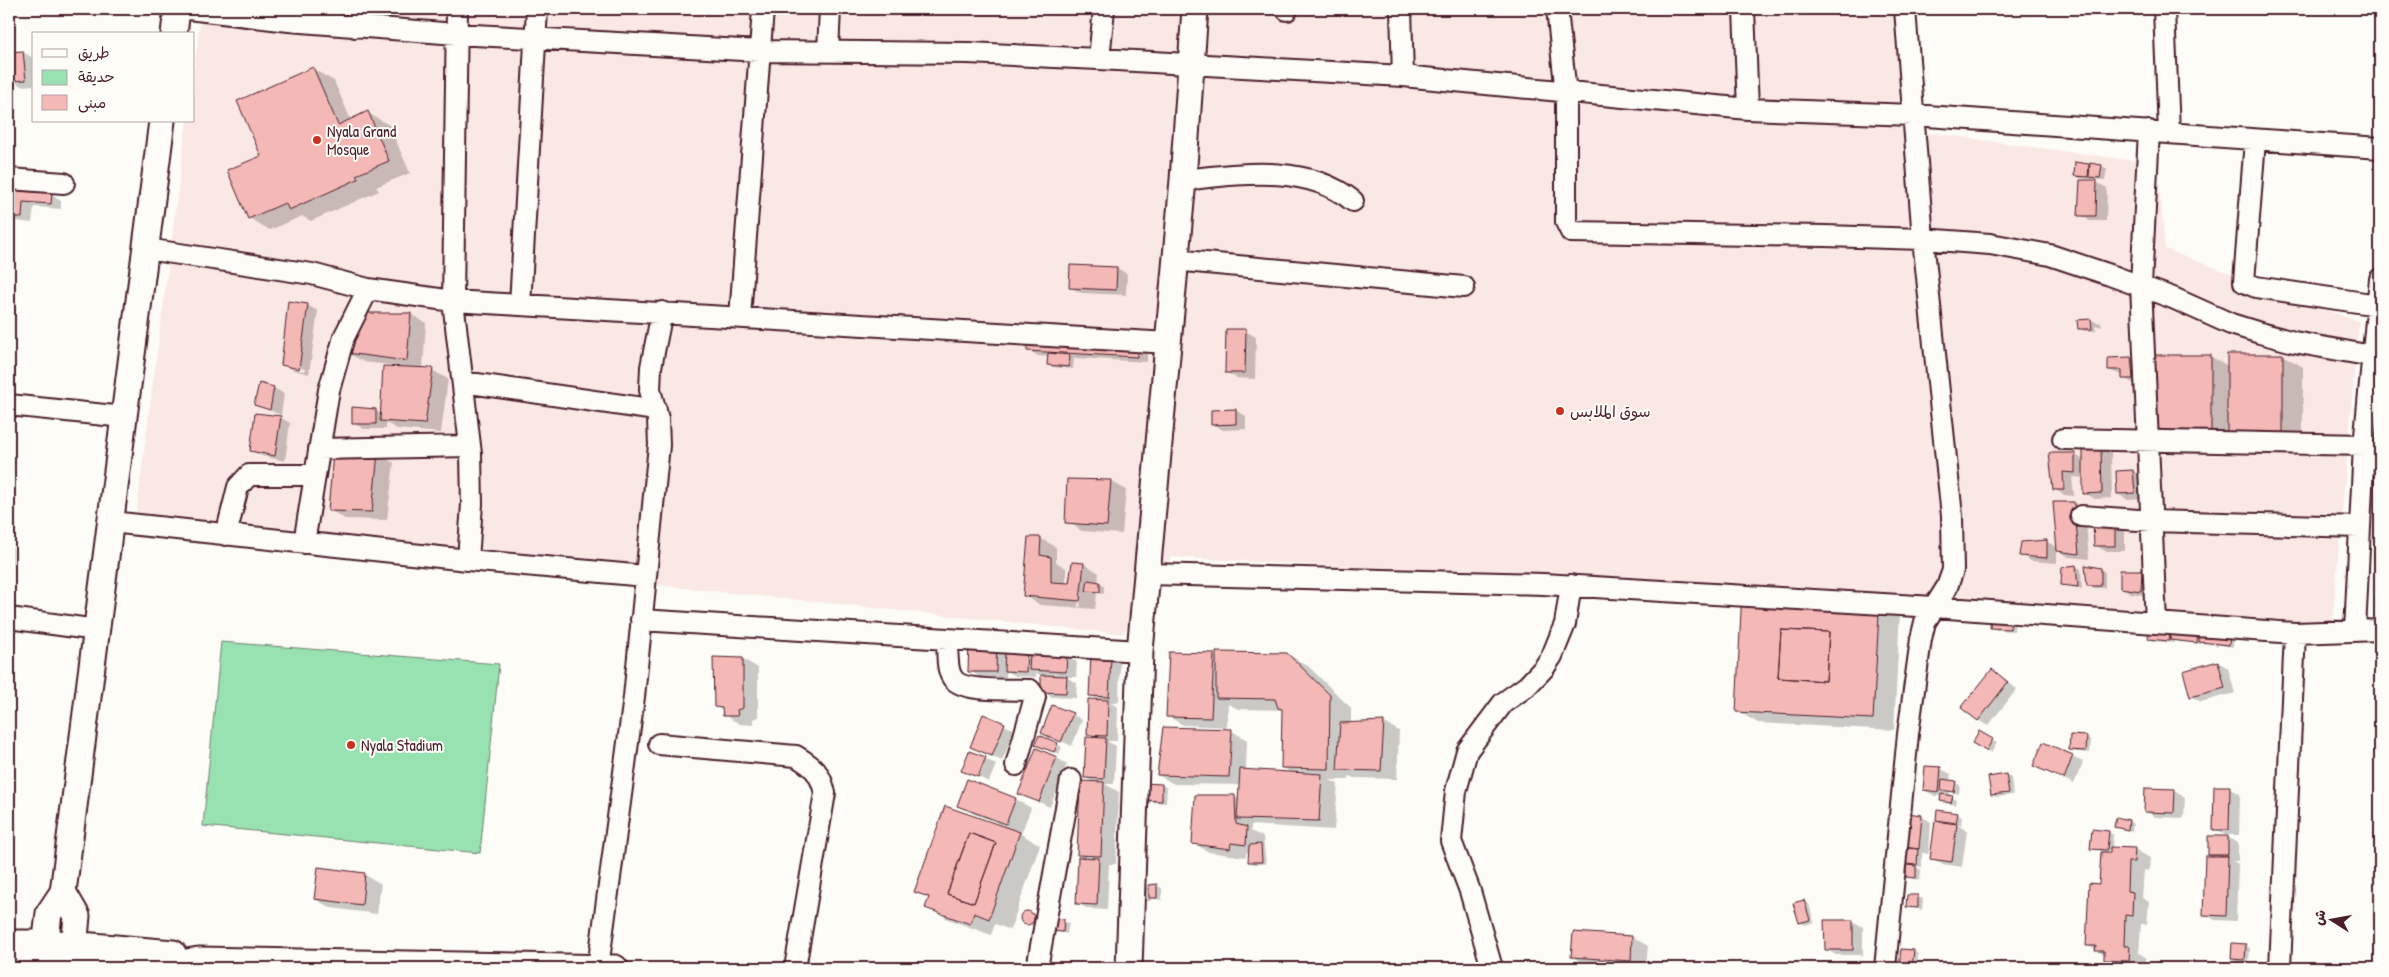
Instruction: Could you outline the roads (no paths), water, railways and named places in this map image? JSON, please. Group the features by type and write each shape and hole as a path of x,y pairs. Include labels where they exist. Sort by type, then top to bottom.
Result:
{"main road":[{"path":"174,32 177,9"},
{"path":"1129,968 1140,651 1169,343 1174,260 1183,180 1195,9"},
{"path":"44,959 49,913 63,892 162,122"},
{"path":"63,892 77,916 73,960"},
{"path":"9,943 44,959"},
{"path":"9,963 44,959 164,967 199,960 294,966 607,968"}],"street":[{"path":"188,9 357,18 456,34 760,51 968,53 1403,76 1526,88 1566,94 1748,109 1914,116 2380,148"},
{"path":"457,9 453,300 470,446 472,504 468,560"},
{"path":"520,305 537,9"},
{"path":"740,317 763,9"},
{"path":"828,52 830,9"},
{"path":"1099,59 1104,9"},
{"path":"1401,9 1403,76"},
{"path":"1557,9 1566,94 1566,222 1571,232 1924,239 1990,244 2050,255 2141,285 2231,324 2260,333 2294,342 2372,356"},
{"path":"1744,9 1748,109"},
{"path":"1885,968 1908,734 1921,639 1925,622 1947,586 1953,570 1953,546 1944,437 1924,239 1905,9"},
{"path":"2156,623 2141,285 2159,132 2164,9"},
{"path":"2255,140 2244,282 2256,287 2378,305"},
{"path":"1183,180 1248,173 1271,174 1308,179 1328,185 1341,191 1353,201"},
{"path":"9,180 64,183"},
{"path":"146,249 312,274 368,289 453,300 1169,343"},
{"path":"1174,260 1464,287"},
{"path":"2355,631 2364,445 2374,393 2372,356 2380,279"},
{"path":"304,543 329,390 344,337 368,289"},
{"path":"607,968 658,445 658,419 650,390 662,312"},
{"path":"463,382 656,410"},
{"path":"9,405 124,417"},
{"path":"2063,439 2364,445"},
{"path":"319,449 470,446"},
{"path":"226,535 238,486 249,475 315,474"},
{"path":"2081,516 2152,521 2359,527"},
{"path":"111,522 468,560 645,576"},
{"path":"1148,574 1572,585 1934,607 2295,633 2380,630"},
{"path":"1492,968 1470,891 1452,841 1456,791 1467,751 1503,703 1527,686 1544,668 1552,656 1565,624 1572,585"},
{"path":"9,618 97,630"},
{"path":"641,620 1140,651"},
{"path":"2280,968 2295,633"},
{"path":"947,639 950,676 956,683 966,688 1030,690 1034,693 1035,697 1016,765"},
{"path":"659,744 796,756 812,766 822,777 825,793 795,968"},
{"path":"1037,968 1071,780"}],"place":[{"name":"Nyala Grand Mosque","path":"317,140"},
{"name":"سوق الملابس","path":"1560,411"},
{"name":"Nyala Stadium","path":"351,745"}]}
